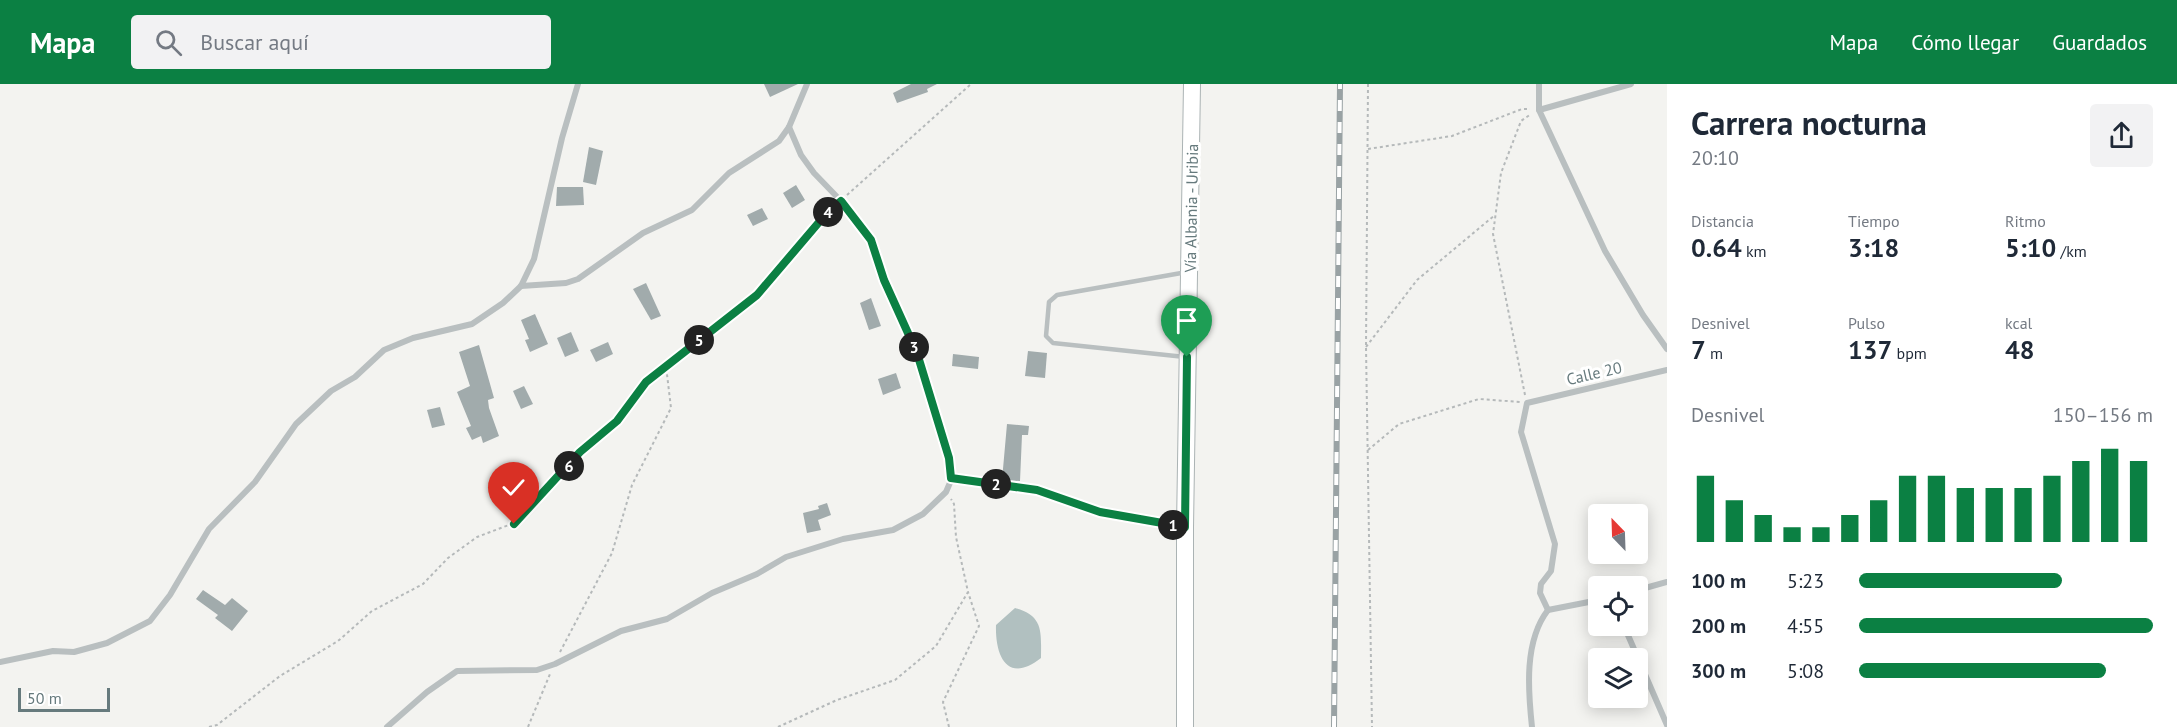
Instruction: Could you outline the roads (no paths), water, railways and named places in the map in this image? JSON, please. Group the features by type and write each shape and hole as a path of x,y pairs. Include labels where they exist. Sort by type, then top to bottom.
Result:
{"main road":[{"name":"Vía Albania - Uribia","path":"1185,727 1185,527 1192,84"}],"street":[{"path":"0,662 53,651 74,652 107,643 150,621 170,595 209,529 255,482 296,424 331,392 355,376 384,350 413,338 472,324 503,303 521,286 534,259 561,138 578,84"},
{"path":"521,286 566,283 578,279 643,233 692,210 729,173 760,156 779,141 789,127 807,84"},
{"path":"1539,84 1539,110 1559,148 1605,251 1643,315 1667,349"},
{"path":"1539,110 1631,84"},
{"path":"387,727 427,692 457,671 537,670 555,664 621,631 667,619 712,593 757,574 786,557 826,543 893,530 923,514 946,492 951,478 949,458 917,353 884,280 871,240 841,201 814,173 801,155 789,127"},
{"name":"Calle 20","path":"1548,610 1540,593 1541,584 1551,571 1555,559 1555,544 1521,432 1527,403 1667,370"},
{"path":"951,478 1037,490 1100,512 1185,527"},
{"path":"1648,587 1667,582"},
{"path":"1532,727 1528,690 1534,638 1539,621 1548,610 1588,602"},
{"path":"1628,636 1667,725"}],"lane":[{"path":"1187,357 1053,343 1046,336 1049,302 1057,295 1190,271"}],"railway":[{"path":"1334,727 1340,84"}]}
